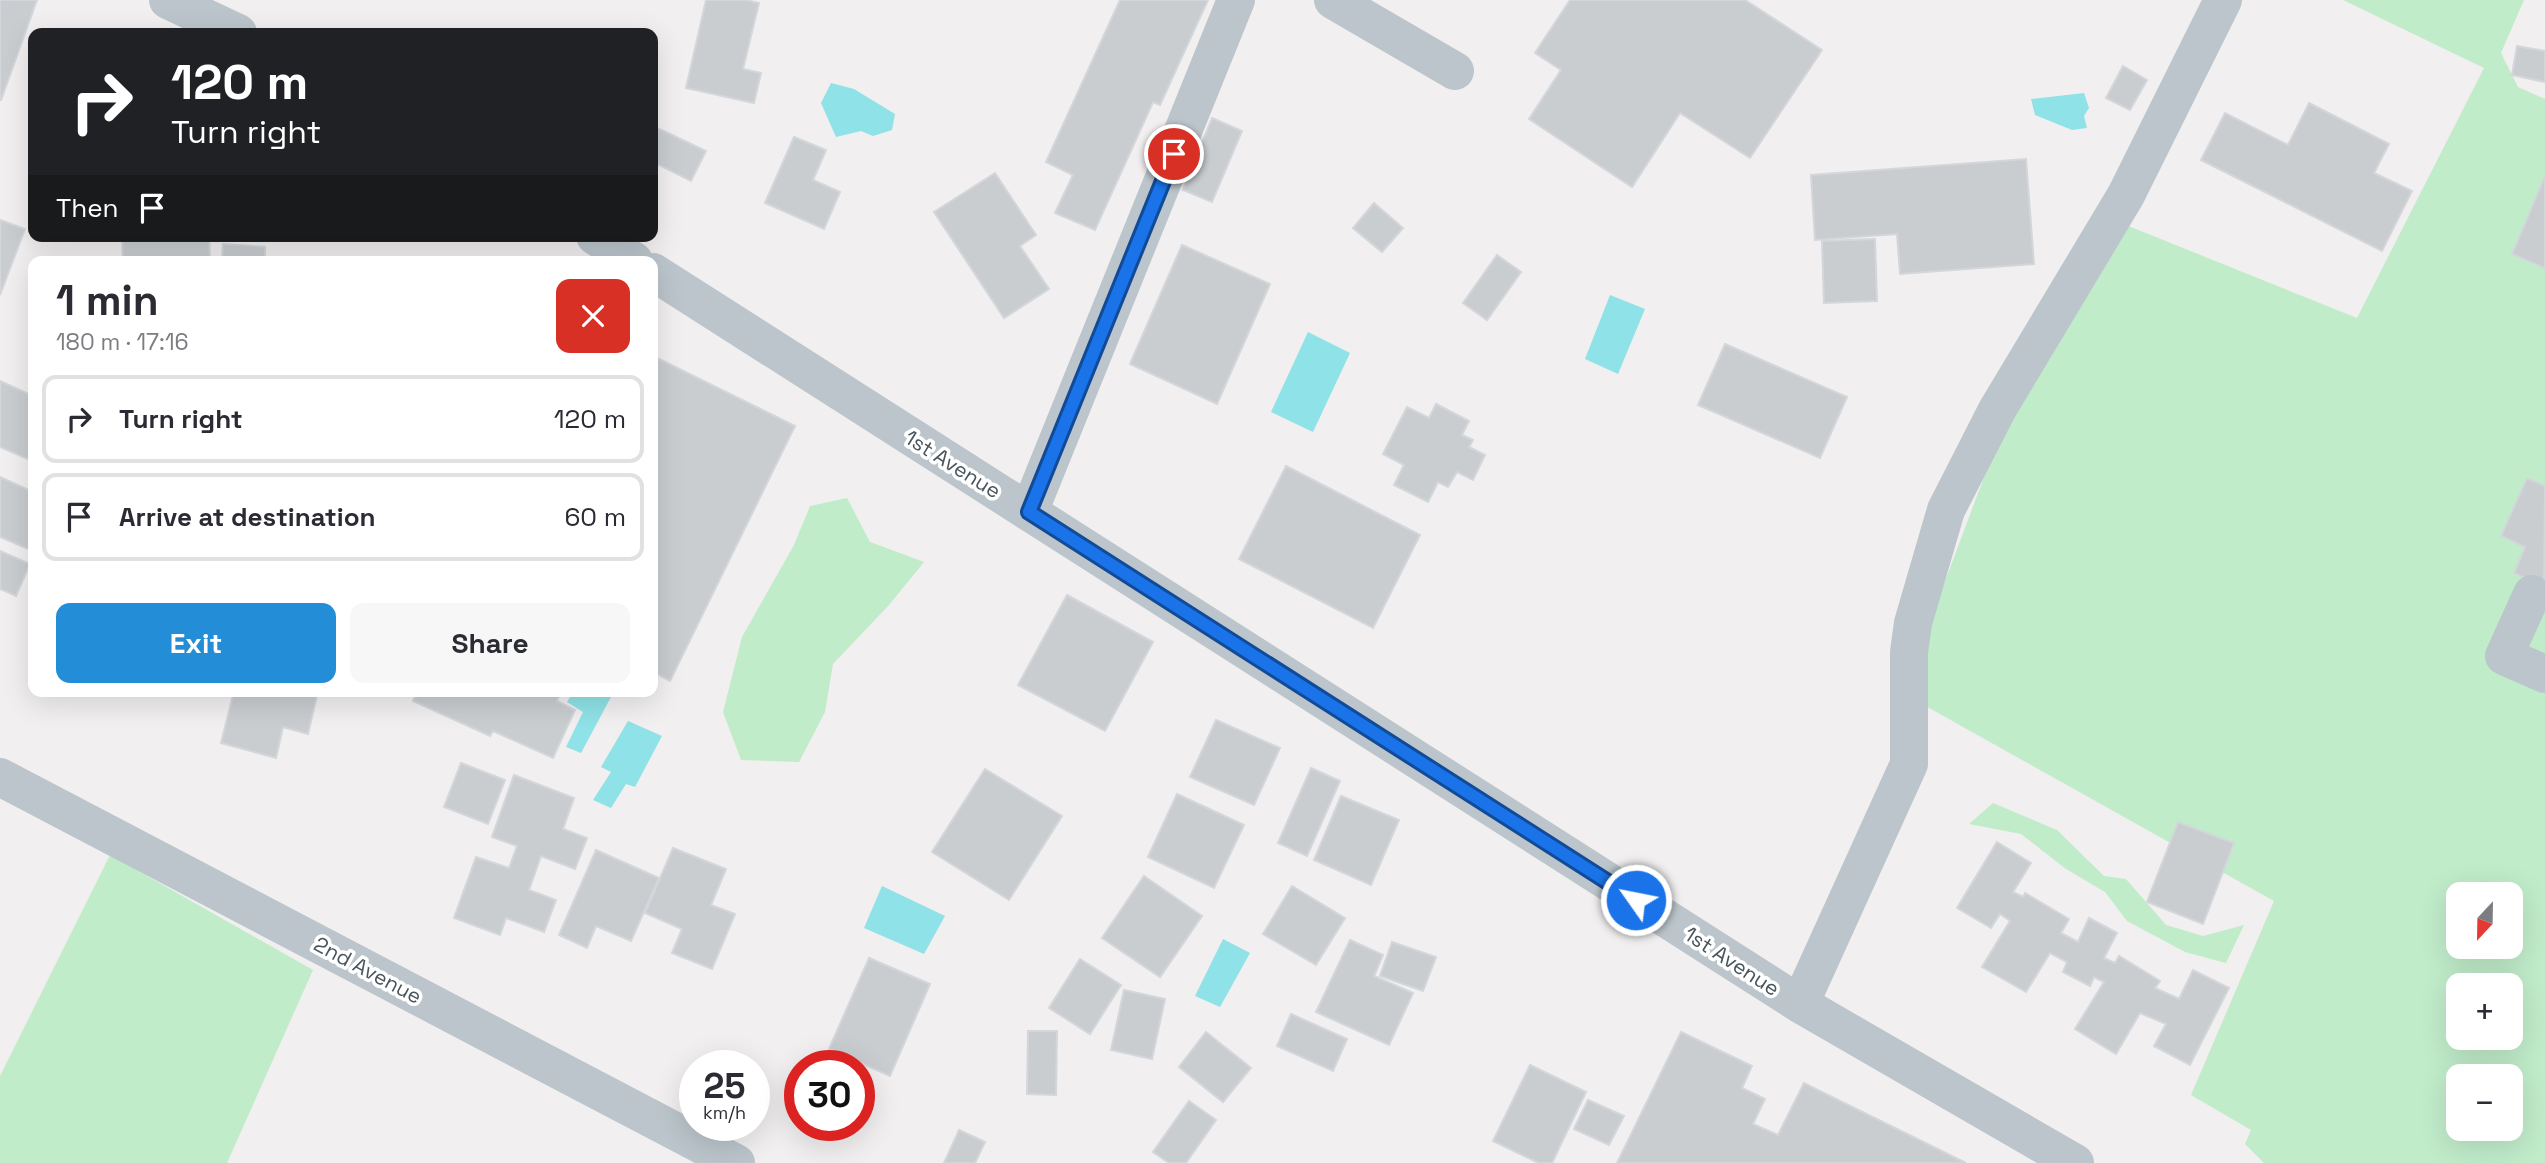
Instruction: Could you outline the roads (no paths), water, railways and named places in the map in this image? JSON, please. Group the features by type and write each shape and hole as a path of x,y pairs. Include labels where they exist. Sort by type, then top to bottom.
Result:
{"street":[{"path":"168,0 228,18"},
{"path":"1029,512 1236,0"},
{"path":"1333,0 1455,71"},
{"path":"1800,1004 1909,764 1909,652 1913,623 1946,510 1997,410 2126,195 2223,0"},
{"path":"604,242 626,256"},
{"name":"1st Avenue","path":"658,275 1800,1004 2075,1163"},
{"path":"2532,594 2504,656 2545,674"},
{"name":"2nd Avenue","path":"0,777 736,1163"}],"water":[{"path":"831,83 854,89 895,114 892,130 873,136 861,131 836,137 821,103"},
{"path":"2084,93 2089,108 2084,116 2087,128 2072,130 2035,115 2031,99"},
{"path":"1610,295 1645,309 1618,374 1585,359"},
{"path":"1308,332 1350,353 1313,432 1271,412"},
{"path":"570,697 611,697 581,753 566,747 583,712 567,702"},
{"path":"628,721 662,736 635,787 626,784 611,808 593,800 611,772 601,767"},
{"path":"882,886 945,916 924,954 864,928"},
{"path":"1223,939 1250,953 1220,1007 1195,996"}]}
